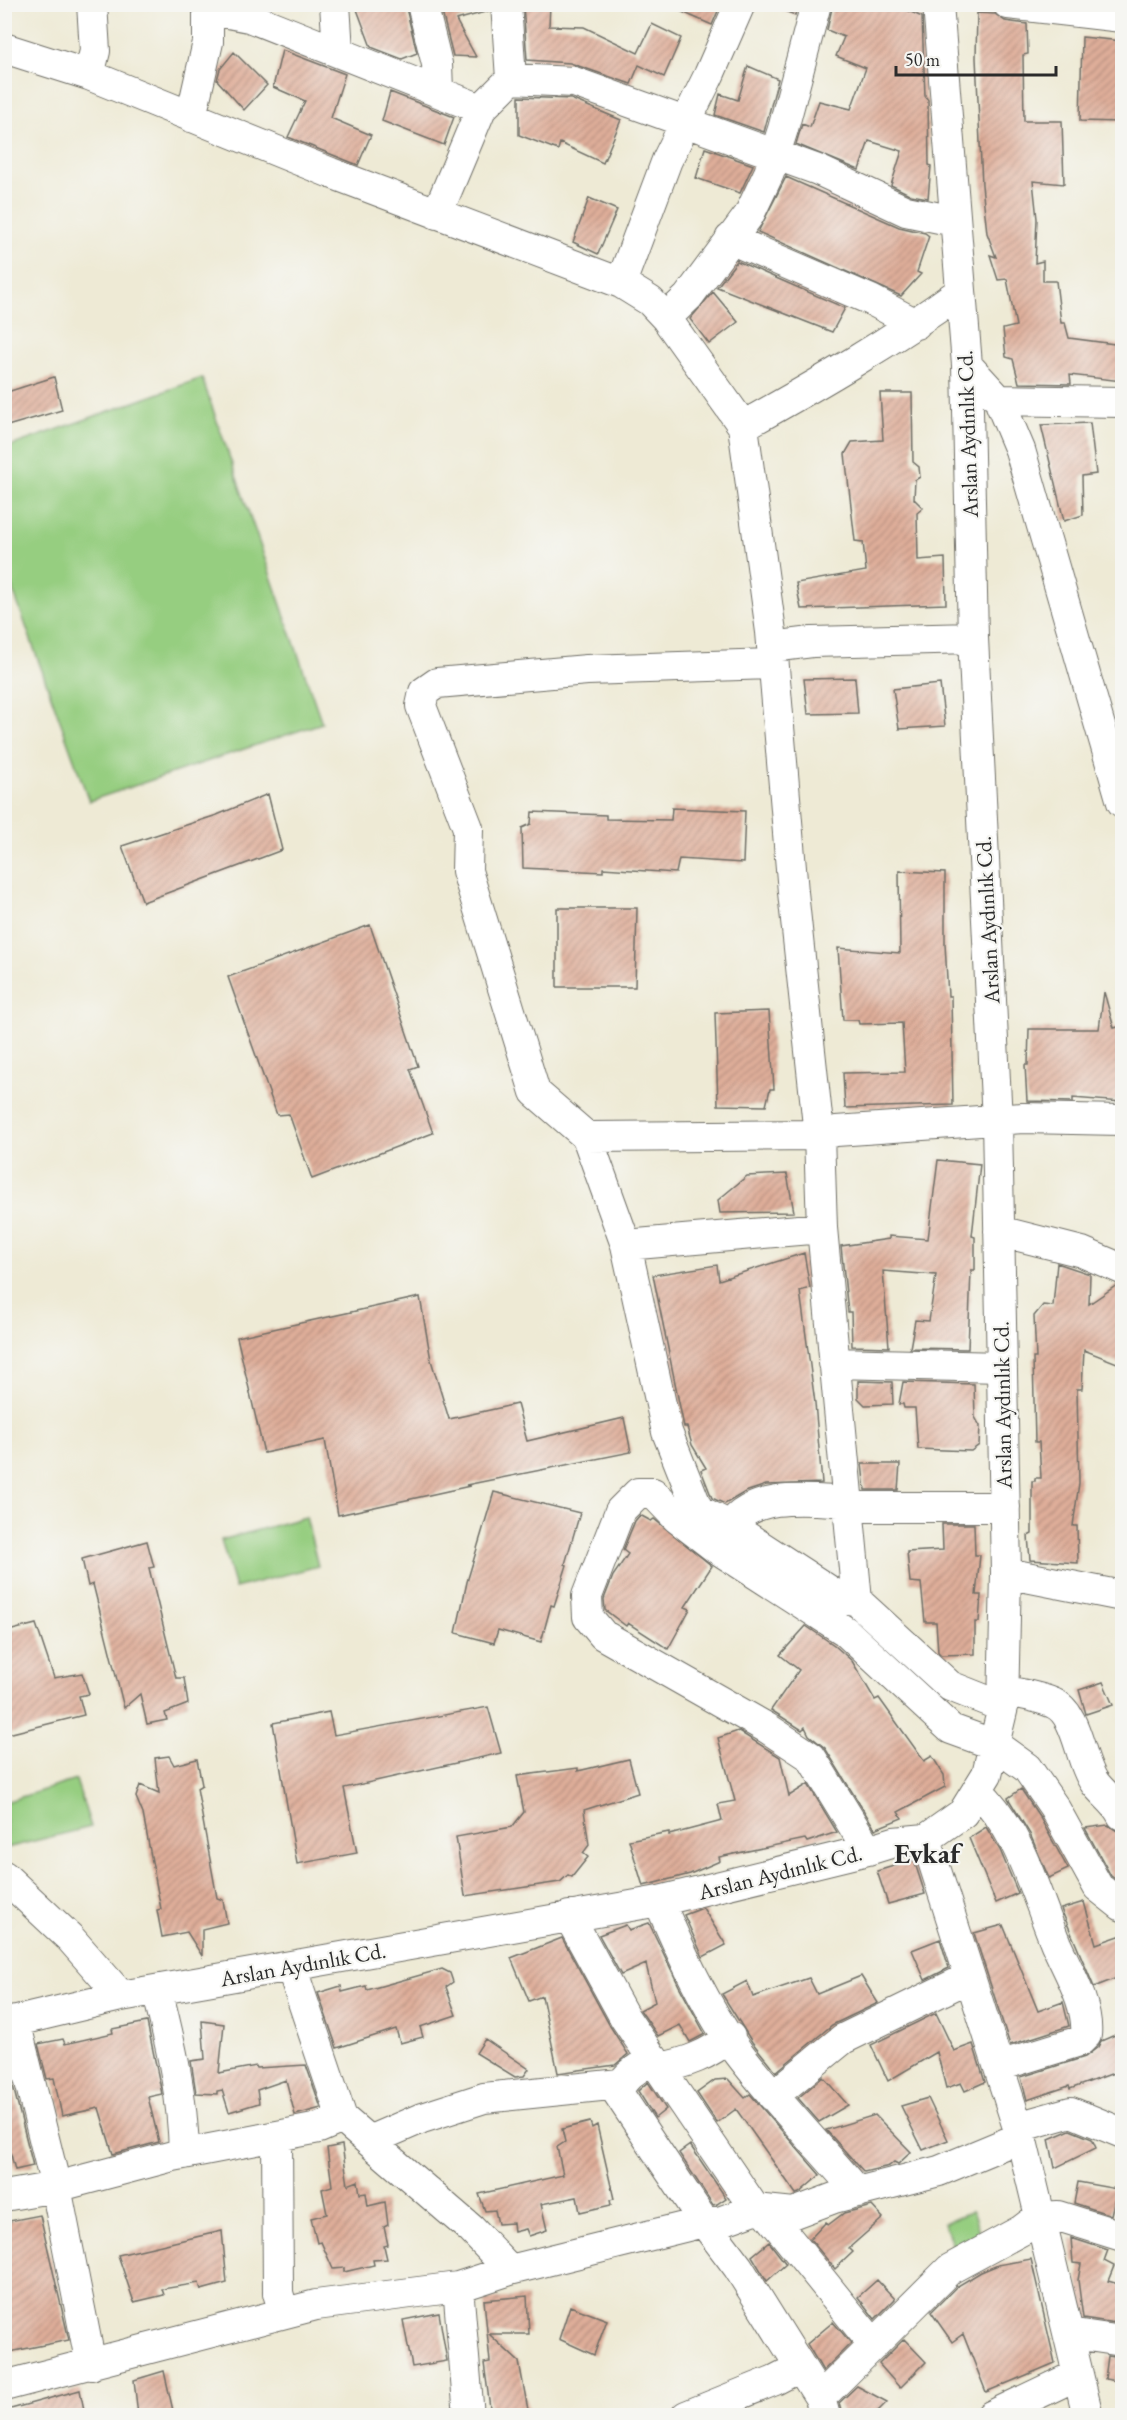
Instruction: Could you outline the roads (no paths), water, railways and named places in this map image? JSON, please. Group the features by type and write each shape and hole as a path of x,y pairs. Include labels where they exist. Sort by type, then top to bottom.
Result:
{"street":[{"path":"89,75 95,51 92,4"},
{"path":"334,4 338,51"},
{"path":"422,4 437,64 438,90"},
{"path":"506,4 511,79"},
{"path":"621,283 667,160 687,123 740,4"},
{"path":"666,318 688,297 749,215 769,173 816,4"},
{"name":"Arslan Aydınlık Cd.","path":"10,2023 121,1996 659,1901 894,1842 926,1839 963,1813 987,1774 995,1745 1003,1698 1006,1573 997,1121 973,638 967,365 938,4"},
{"path":"1008,4 1072,8 1122,17"},
{"path":"191,117 208,42 208,7 249,17 438,90 481,109"},
{"path":"4,48 89,75 437,214 621,283 650,301 666,318 743,426 772,655 819,1135 822,1228 857,1601"},
{"path":"437,214 481,109 511,79 574,81 818,170 906,211 954,221"},
{"path":"730,239 871,300 916,324"},
{"path":"743,426 837,373 916,324 960,292"},
{"path":"967,365 999,400 1020,450 1122,802"},
{"path":"999,400 1122,402"},
{"path":"973,638 812,642 772,655 437,683 424,692 422,706 468,828 467,871 535,1092 587,1137 626,1245 667,1432 698,1510 730,1526 836,1595 857,1601 950,1686 1003,1698 1052,1702 1068,1712 1082,1757 1095,1783 1118,1806 1122,1815"},
{"path":"587,1137 819,1135 836,1131 1023,1118 1122,1120"},
{"path":"626,1245 822,1228"},
{"path":"999,1231 1082,1252 1122,1269"},
{"path":"834,1363 1002,1367"},
{"path":"868,1850 811,1757 767,1728 603,1635 588,1617 587,1596 620,1510 638,1493 653,1493 677,1518 716,1548 845,1631 951,1729 995,1745 1027,1768 1054,1807 1098,1887 1122,1906"},
{"path":"730,1526 739,1514 783,1499 849,1504 1005,1507"},
{"path":"1006,1573 1122,1596"},
{"path":"977,1790 992,1804 1028,1866 1075,1986 1087,2027 1086,2035 1080,2041 999,2066"},
{"path":"926,1839 1019,2132 1088,2415"},
{"path":"4,1876 70,1938 121,1996"},
{"path":"659,1901 687,1967 730,2037 773,2096 858,2192"},
{"path":"569,1916 625,2018 760,2210 874,2345"},
{"path":"291,1966 342,2118 371,2140 471,2229 510,2270"},
{"path":"773,2096 843,2039 970,1977"},
{"path":"157,1990 176,2065 183,2118 184,2154"},
{"path":"10,2023 56,2187 91,2364"},
{"path":"371,2140 422,2118 484,2098 620,2084 656,2063 688,2062 714,2050 730,2037"},
{"path":"620,2084 618,2094 704,2222 738,2267 822,2407 874,2345 950,2269 1022,2230 1039,2217 1058,2216 1122,2236"},
{"path":"4,2386 316,2305 458,2287 510,2270 704,2222 718,2222 760,2210 794,2213 858,2192 939,2171 1019,2132 1071,2112 1122,2133"},
{"path":"4,2196 56,2187 184,2154 319,2128 342,2118"},
{"path":"277,2136 278,2293 284,2313"},
{"path":"458,2287 469,2415"},
{"path":"1068,2334 1122,2341"},
{"path":"686,2415 775,2380 800,2367"},
{"path":"991,2415 1077,2375"}],"district":[{"name":"Evkaf","path":"927,1853"}]}
